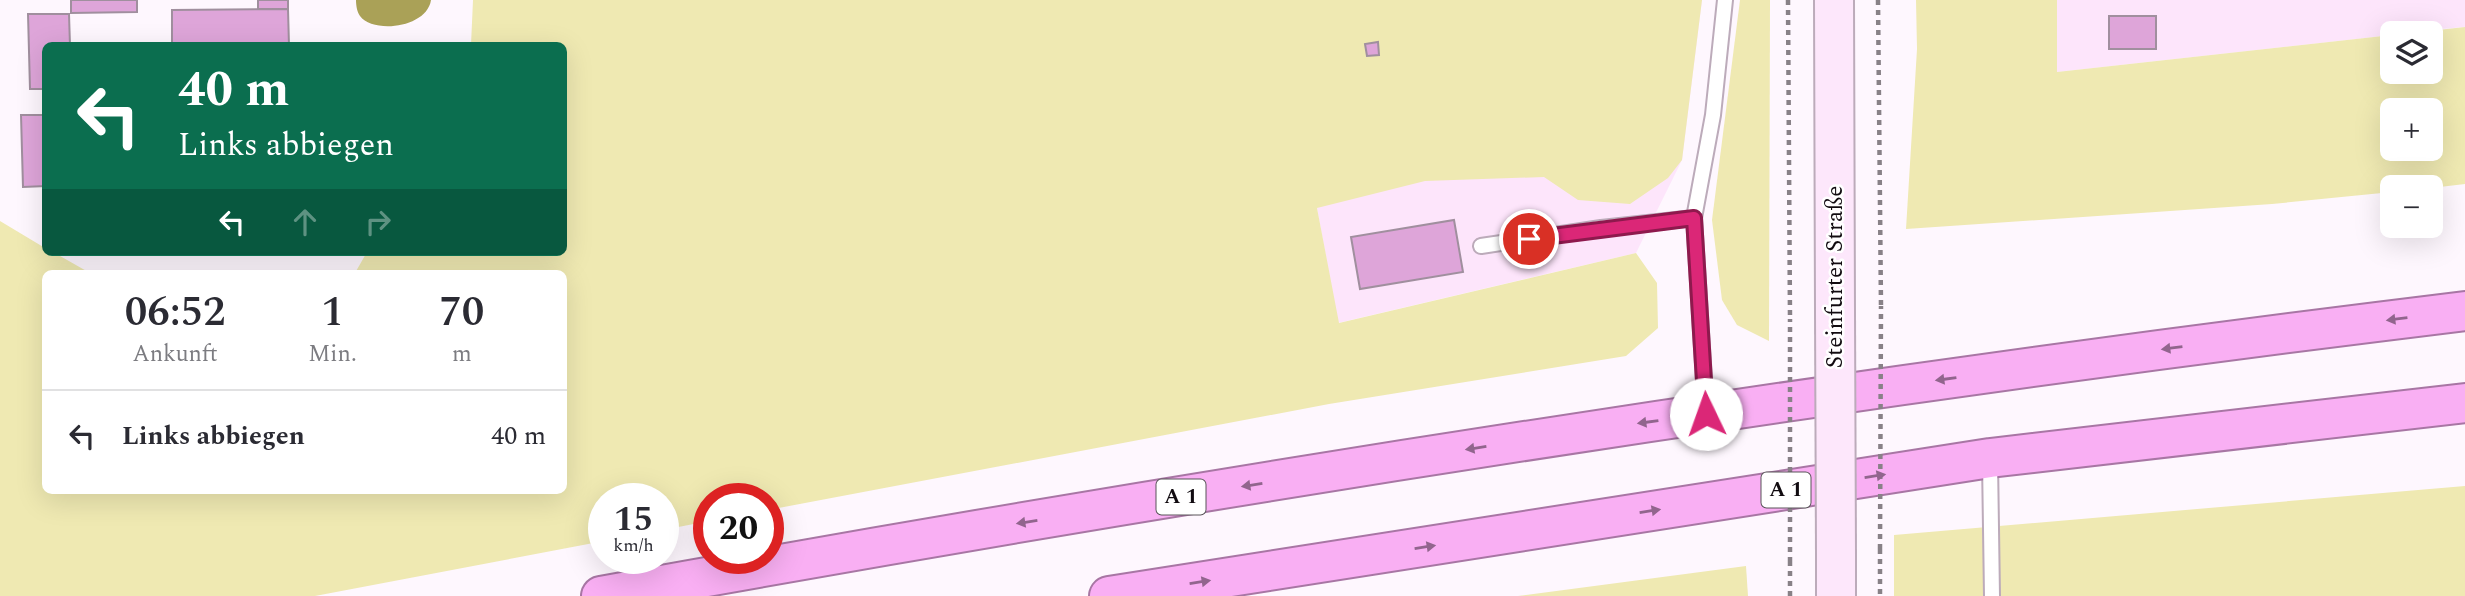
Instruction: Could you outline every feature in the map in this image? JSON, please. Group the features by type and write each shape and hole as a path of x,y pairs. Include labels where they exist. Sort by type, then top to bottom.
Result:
{"highway":[{"name":"A 1","path":"601,596 818,557 1516,442 2060,362 2465,311"},
{"name":"A 1","path":"1109,596 1990,458 2465,403"}],"main road":[{"name":"Steinfurter Straße","path":"1834,0 1836,596"}],"lane":[{"path":"1706,414 1694,218 1713,115 1725,0"},
{"path":"1481,246 1601,228 1694,218"},
{"path":"1990,458 1992,596"}],"path":[{"path":"1788,0 1790,596"},
{"path":"1878,0 1880,596"}],"shaded area":[{"path":"356,0 431,0 420,17 399,25 387,26 367,22 359,14"},
{"path":"473,0 1702,0 1682,160 1668,178 1630,204 1578,200 1544,177 1425,181 1317,208 1339,323 1636,253 1657,283 1658,328 1626,356 1329,404 784,507 784,483 693,483 693,524 679,527 679,483 588,483 588,544 315,596 0,596 0,221 42,246 42,256 60,256 85,270 42,270 42,494 567,494 567,270 357,270 365,256 567,256 567,42 471,42"},
{"path":"1702,0 1682,160 1636,253 1338,323 1317,208"},
{"path":"1740,0 1770,0 1769,341 1737,325 1722,300 1712,220"},
{"path":"1916,0 2057,0 2057,72 2380,36 2380,84 2443,84 2443,29 2465,27 2465,184 2443,187 2443,175 2380,175 2380,193 2272,204 1906,229 1917,49"},
{"path":"2057,0 2465,0 2465,27 2443,29 2443,21 2380,21 2380,36 2057,72"},
{"path":"2465,486 2465,596 1894,596 1894,535"},
{"path":"1746,566 1748,596 1518,596"}],"building":[{"path":"71,0 137,0 137,12 71,13"},
{"path":"258,0 288,0 288,9 258,9"},
{"path":"288,9 289,42 172,42 172,10"},
{"path":"28,14 69,14 70,42 42,42 42,89 30,89"},
{"path":"2109,16 2156,16 2156,49 2109,49"},
{"path":"1378,42 1379,55 1367,56 1365,44"},
{"path":"21,115 42,115 42,186 23,187"},
{"path":"1454,220 1463,272 1360,289 1351,237"}],"route":[{"path":"1529,239 1694,218 1706,414"}]}
